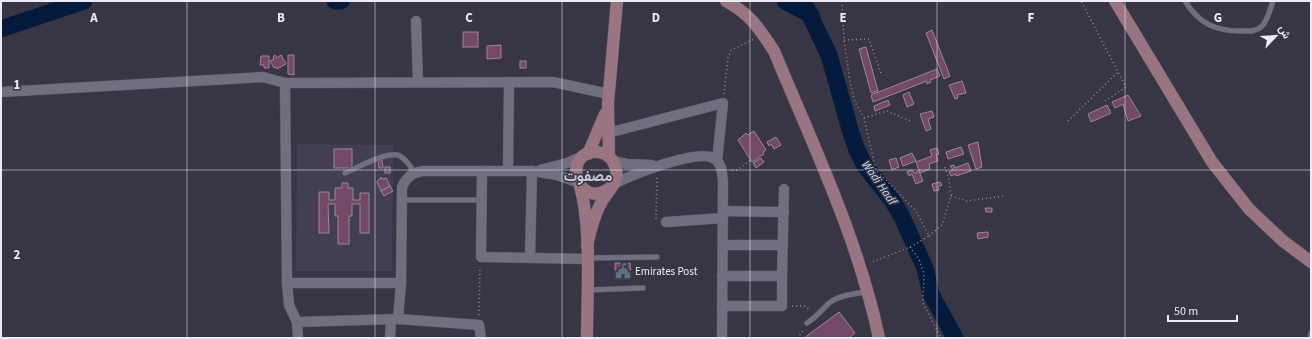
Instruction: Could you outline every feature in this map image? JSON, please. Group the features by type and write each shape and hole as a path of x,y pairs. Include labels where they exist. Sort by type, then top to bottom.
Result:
{"street":[{"path":"587,246 595,215 612,186 616,170 611,159 608,133 608,99 617,1"},
{"path":"726,1 742,10 762,32 774,51 850,236 868,291 879,338"},
{"path":"1115,1 1212,162 1249,209 1282,241 1311,262"},
{"path":"416,21 418,82"},
{"path":"1,92 263,77 285,83 553,82 608,99"},
{"path":"508,171 509,82"},
{"path":"285,83 287,283 289,305 297,322 298,338"},
{"path":"587,338 587,246 585,206 575,171 577,165 586,155 599,129 608,99"},
{"path":"608,133 723,103 719,165 723,215 722,338"},
{"path":"532,171 559,166 586,155 599,152 611,159 634,165 658,165 710,156 719,165"},
{"path":"390,338 401,283 402,187 407,177 414,172 532,171 557,175 579,184 595,194 606,191 612,186 658,165"},
{"path":"482,171 481,257 587,258"},
{"path":"530,258 532,171"},
{"path":"722,306 782,306 784,189"},
{"path":"666,222 723,215 784,212"},
{"path":"723,245 783,245"},
{"path":"722,276 782,276"},
{"path":"287,283 401,283"},
{"path":"297,322 394,320 479,325 481,338"}],"lane":[{"path":"1185,1 1196,16 1211,27 1222,30 1249,31 1257,30 1264,24 1273,1"},
{"path":"345,173 383,156 393,155 399,155 406,160 414,172"},
{"path":"402,200 481,200"},
{"path":"587,258 657,257"},
{"path":"587,290 643,288"},
{"path":"807,323 817,316 828,304 840,297 868,291"},
{"path":"1310,338 1311,332"}],"path":[{"path":"842,1 844,40 850,82 855,102 864,118 876,170 916,211 929,236"},
{"path":"1082,1 1126,86 1105,101"},
{"path":"723,103 728,58 731,50 754,39 762,32"},
{"path":"844,40 856,38 869,39 882,76"},
{"path":"1068,121 1118,72"},
{"path":"864,118 887,111 910,122"},
{"path":"719,165 737,170 751,160"},
{"path":"658,165 656,222 666,222"},
{"path":"861,268 910,247 929,236 942,225 951,196 944,165"},
{"path":"951,196 967,201 1005,196"},
{"path":"910,247 919,259 924,274 924,303 941,338"},
{"path":"479,325 481,257"},
{"path":"782,306 804,306 812,310 817,316"},
{"path":"797,338 804,331 807,323"}],"shaded area":[{"path":"297,144 393,145 392,271 296,271"}],"building":[{"path":"932,30 950,76 944,79 926,33"},
{"path":"463,32 478,32 478,47 463,47"},
{"path":"501,45 501,58 487,59 487,46"},
{"path":"866,47 878,91 871,93 859,49"},
{"path":"275,55 277,58 281,55 286,64 277,69 276,67 274,68 270,61 274,59 273,57"},
{"path":"288,55 294,55 294,75 288,74"},
{"path":"261,56 269,56 269,68 264,68 264,65 260,65"},
{"path":"520,61 526,61 526,68 520,68"},
{"path":"937,69 940,76 930,80 931,82 927,84 927,81 873,102 871,95"},
{"path":"962,81 966,93 957,95 958,98 955,99 949,85"},
{"path":"909,92 914,104 907,107 903,95"},
{"path":"1128,95 1141,116 1128,121 1123,104 1115,108 1112,102"},
{"path":"888,100 890,105 875,111 874,106"},
{"path":"1107,105 1111,113 1091,122 1088,114"},
{"path":"932,111 934,117 928,119 931,129 926,131 920,114"},
{"path":"754,131 766,150 763,152 764,154 752,162 738,140 746,133 748,135"},
{"path":"776,137 781,145 774,149 771,144 769,146 767,142"},
{"path":"978,142 982,167 976,169 968,145"},
{"path":"961,147 964,154 948,159 946,152"},
{"path":"937,148 939,154 936,155 938,161 929,164 930,169 920,173 916,162 932,156 930,150"},
{"path":"334,149 352,149 352,168 334,168"},
{"path":"912,153 916,161 903,166 900,158"},
{"path":"761,158 764,162 756,168 753,163"},
{"path":"896,158 899,167 892,170 889,160"},
{"path":"378,160 382,160 383,168 379,168"},
{"path":"968,163 971,171 956,176 955,174 951,176 949,172 953,170 950,166 954,165 955,168"},
{"path":"385,167 390,167 390,173 385,173"},
{"path":"912,170 914,173 919,171 923,181 916,184 912,174 909,176 907,172"},
{"path":"381,177 382,179 386,178 390,186 381,191 377,182"},
{"path":"940,182 942,185 938,187 939,190 934,191 932,184"},
{"path":"342,183 348,183 348,188 353,188 353,200 360,200 360,193 369,193 369,233 360,233 360,204 352,204 352,216 349,216 349,244 338,244 338,216 335,216 335,204 328,204 329,233 319,233 319,192 329,192 329,200 335,200 335,188 342,188"},
{"path":"390,186 393,191 384,196 381,191"},
{"path":"985,208 992,208 992,212 986,212"},
{"path":"988,232 988,237 978,239 977,233"},
{"name":"Emirates Post","path":"615,263 630,263 631,279 615,279"},
{"path":"839,312 855,333 849,338 804,338"}],"waterway":[{"path":"1,29 84,1"},
{"path":"335,1 341,1"},
{"path":"785,1 811,15"},
{"name":"Wadi Hadf","path":"803,1 829,55 857,150 865,166 892,200 902,217 925,268 931,294 955,338"}],"place":[{"name":"Emirates Post","path":"623,271"}],"district":[{"name":"مصفوت","path":"588,176"}]}
